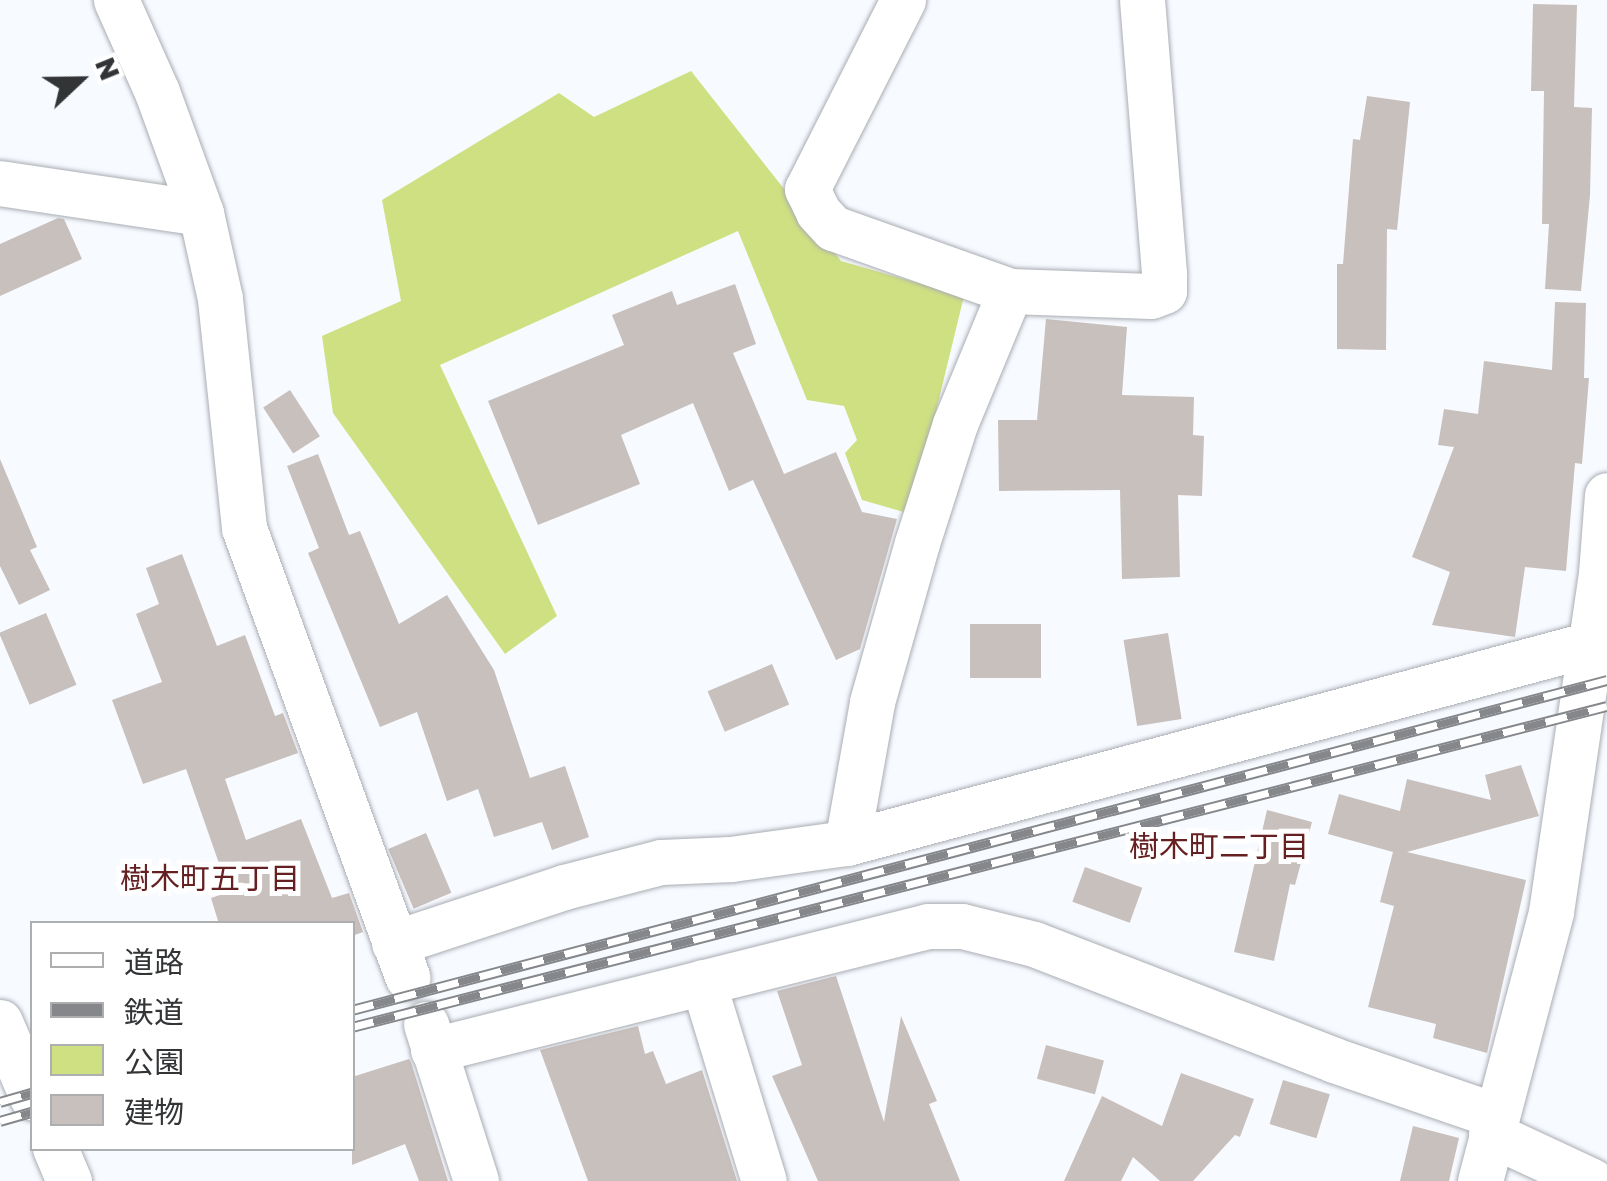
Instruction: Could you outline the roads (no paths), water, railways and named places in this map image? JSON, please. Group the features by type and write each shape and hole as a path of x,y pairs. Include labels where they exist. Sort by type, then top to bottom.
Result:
{"street":[{"path":"116,0 157,92 200,213 220,299 244,528 401,960 564,887 661,862 731,859 847,842 1590,644"},
{"path":"902,0 807,188 818,212 833,228 1010,290 1152,296 1164,291 1142,0"},
{"path":"0,183 200,213"},
{"path":"847,842 872,702 916,543 955,424 1010,290"},
{"path":"1480,1181 1551,912 1607,495"},
{"path":"476,1181 430,1037 703,982 928,926 962,926 1034,944 1334,1060 1492,1124 1592,1181"},
{"path":"703,982 764,1181"},
{"path":"0,1022 30,1092"},
{"path":"56,1151 69,1181"}],"railway":[{"path":"355,1009 1607,680"},
{"path":"355,1026 1607,706"},
{"path":"0,1102 30,1094"},
{"path":"0,1121 30,1113"}],"district":[{"name":"樹木町二丁目","path":"1219,846"},
{"name":"樹木町五丁目","path":"210,878"}]}
